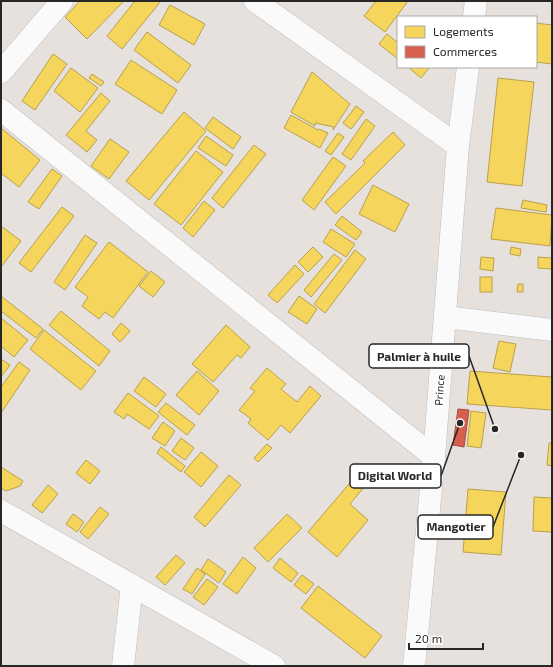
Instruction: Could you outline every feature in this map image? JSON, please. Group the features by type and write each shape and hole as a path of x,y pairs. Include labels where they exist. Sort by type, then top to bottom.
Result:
{"street":[{"path":"1,72 62,1"},
{"path":"255,1 458,146"},
{"path":"474,16 476,1"},
{"name":"Prince","path":"414,666 434,457 458,146 468,68"},
{"path":"1,110 434,457"},
{"path":"445,317 552,330"},
{"path":"1,510 274,666"},
{"path":"123,666 132,585"}],"building: Logements":[{"path":"80,1 124,1 87,39 65,17"},
{"path":"135,1 161,1 122,49 107,36"},
{"path":"376,1 408,1 385,32 364,16"},
{"path":"170,5 205,24 194,45 159,25"},
{"path":"537,23 552,25 552,64 537,62"},
{"path":"147,32 191,65 178,83 134,50"},
{"path":"387,34 397,42 397,58 379,44"},
{"path":"53,54 67,64 35,110 22,101"},
{"path":"131,60 177,90 162,114 115,84"},
{"path":"71,68 98,88 80,112 54,91"},
{"path":"409,68 429,68 421,78"},
{"path":"312,72 350,104 333,130 334,127 315,123 315,126 291,112"},
{"path":"92,74 104,82 101,86 89,78"},
{"path":"498,78 534,82 522,186 487,182"},
{"path":"101,93 110,101 86,131 97,140 87,152 66,135"},
{"path":"356,106 364,112 351,129 343,123"},
{"path":"184,112 206,131 149,200 126,181"},
{"path":"291,115 318,130 319,129 328,133 320,148 284,128"},
{"path":"213,117 241,137 233,149 205,128"},
{"path":"366,119 375,126 351,160 342,154"},
{"path":"1,128 40,160 19,187 1,173"},
{"path":"393,132 405,145 336,214 325,202 365,163 363,161"},
{"path":"338,133 344,137 331,155 325,151"},
{"path":"206,136 233,155 226,166 198,148"},
{"path":"110,139 129,152 109,179 91,166"},
{"path":"254,145 266,154 223,208 212,198"},
{"path":"196,151 223,172 181,225 154,204"},
{"path":"333,157 346,166 314,210 302,200"},
{"path":"52,169 62,176 39,209 28,202"},
{"path":"373,185 409,204 395,232 359,214"},
{"path":"523,200 547,205 546,212 521,208"},
{"path":"204,201 215,210 193,237 183,228"},
{"path":"62,207 74,216 31,272 19,263"},
{"path":"496,208 552,215 550,246 491,239"},
{"path":"342,216 362,232 356,240 335,225"},
{"path":"1,226 21,241 1,267"},
{"path":"331,229 355,244 346,257 323,242"},
{"path":"85,235 97,243 65,290 54,282"},
{"path":"109,242 148,272 113,318 105,312 99,319 82,306 88,297 75,287"},
{"path":"313,247 323,257 308,272 298,262"},
{"path":"511,247 521,249 520,256 510,254"},
{"path":"355,250 366,259 325,313 314,304"},
{"path":"334,254 342,260 311,297 304,290"},
{"path":"481,257 494,258 493,271 480,269"},
{"path":"538,257 552,258 552,269 538,268"},
{"path":"295,265 304,274 277,303 268,295"},
{"path":"151,271 165,282 153,297 139,286"},
{"path":"480,277 492,277 492,292 480,292"},
{"path":"518,284 523,284 523,292 517,292"},
{"path":"1,296 43,329 36,338 1,311"},
{"path":"299,296 317,309 307,324 288,312"},
{"path":"61,311 110,351 99,366 49,325"},
{"path":"1,318 28,340 14,357 1,346"},
{"path":"121,323 130,331 120,342 112,334"},
{"path":"226,325 250,347 241,358 237,355 213,382 192,364"},
{"path":"44,330 96,371 81,390 30,349"},
{"path":"499,341 516,344 510,372 493,368"},
{"path":"1,359 10,365 1,377"},
{"path":"19,362 30,370 1,413 1,387"},
{"path":"267,368 286,384 281,389 297,402 310,386 321,396 290,433 281,425 268,440 248,423 251,419 239,410 255,391 250,388"},
{"path":"197,371 219,391 199,415 176,395"},
{"path":"470,371 552,377 552,410 467,404"},
{"path":"144,377 166,394 156,407 134,391"},
{"path":"128,393 159,416 149,429 127,414 124,419 114,412"},
{"path":"166,403 195,425 187,435 158,412"},
{"path":"471,411 486,413 481,448 467,446"},
{"path":"163,422 175,431 165,446 152,438"},
{"path":"181,438 194,448 185,460 172,451"},
{"path":"549,443 552,443 552,466 547,465"},
{"path":"267,444 272,448 258,462 254,458"},
{"path":"161,447 185,466 181,472 157,453"},
{"path":"201,452 218,466 201,487 184,472"},
{"path":"86,460 100,471 90,484 76,473"},
{"path":"1,467 23,481 20,486 6,491 1,488"},
{"path":"360,471 371,479 350,504 368,520 337,557 308,532"},
{"path":"229,475 241,485 205,527 194,517"},
{"path":"48,485 58,494 42,513 32,505"},
{"path":"468,489 506,492 501,555 463,552"},
{"path":"534,497 552,498 552,532 533,531"},
{"path":"100,507 109,514 88,539 80,532"},
{"path":"73,514 84,522 77,532 66,524"},
{"path":"287,514 302,528 268,562 254,548"},
{"path":"176,555 185,563 165,585 156,577"},
{"path":"243,557 256,568 237,594 223,584"},
{"path":"280,558 298,573 291,582 273,568"},
{"path":"208,559 226,572 219,583 201,570"},
{"path":"197,568 205,574 192,594 183,589"},
{"path":"302,575 314,584 306,594 294,585"},
{"path":"207,579 218,587 204,605 193,597"},
{"path":"318,586 382,636 365,658 301,608"}],"building: Commerces":[{"path":"458,409 469,410 464,447 453,445"}],"place":[{"name":"Digital World","path":"460,423"},
{"name":"Palmier à huile","path":"495,429"},
{"name":"Mangotier","path":"521,455"}]}
